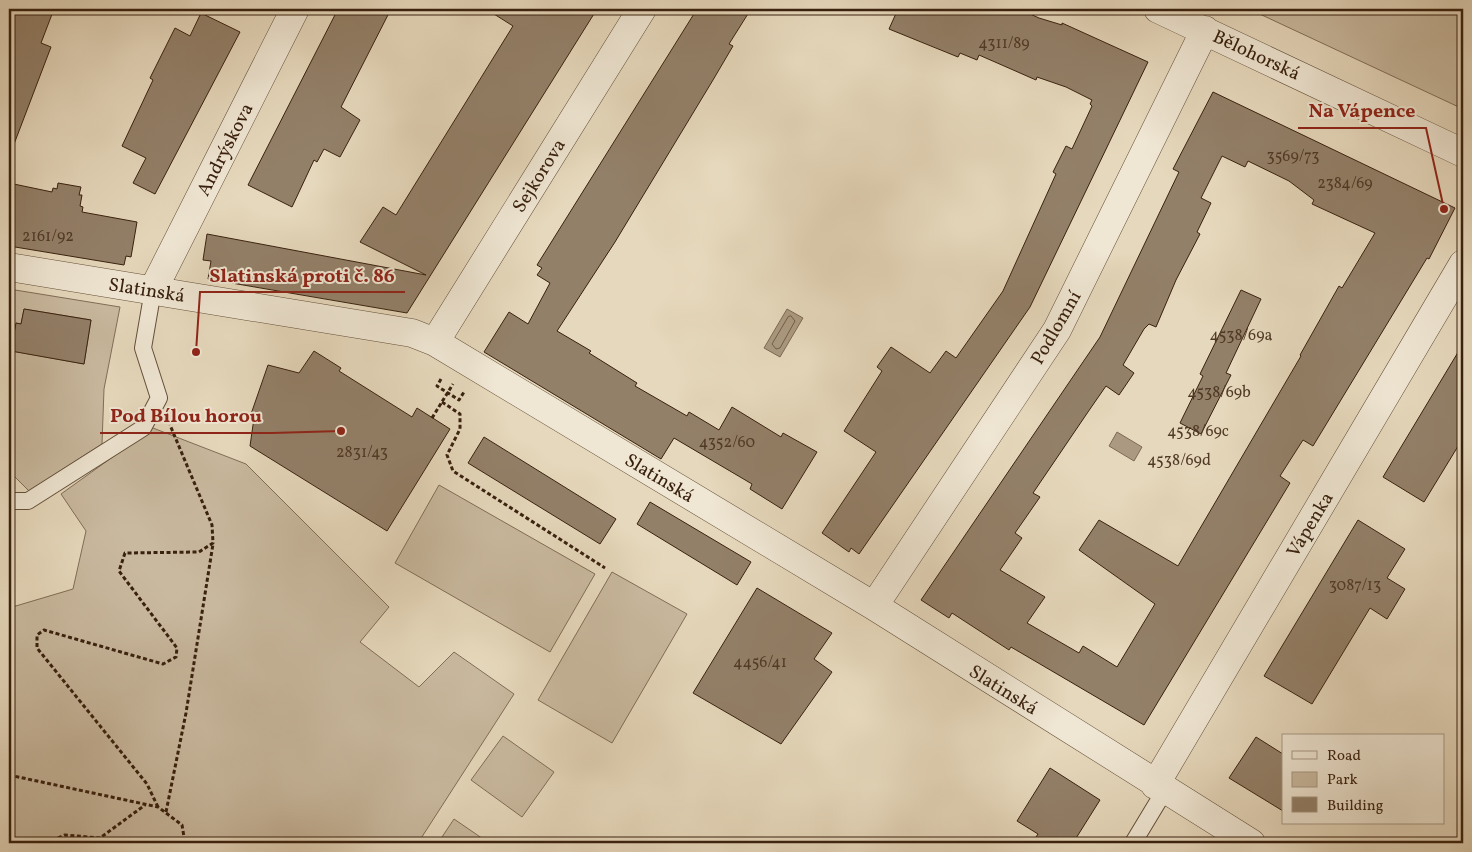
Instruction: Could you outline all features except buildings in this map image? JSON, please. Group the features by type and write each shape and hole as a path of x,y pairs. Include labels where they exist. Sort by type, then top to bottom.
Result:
{"street":[{"name":"Andrýskova","path":"153,290 295,9"},
{"name":"Sejkorova","path":"435,342 642,9"},
{"name":"Bělohorská","path":"1158,9 1463,153"},
{"name":"Podlomní","path":"874,606 1057,330 1205,30"},
{"name":"Vápenka","path":"1160,788 1463,264"},
{"name":"Slatinská","path":"9,267 412,333 435,342 874,606 1160,788 1251,843"}],"lane":[{"path":"9,501 28,501 143,428 159,398 143,348 153,290"},
{"name":"Vápenka","path":"1133,843 1160,788"}],"path":[{"path":"437,386 459,400"},
{"path":"432,418 448,393"},
{"path":"159,398 212,525 213,543 186,712 166,812"},
{"path":"442,402 460,414 460,429 447,455 453,471 605,568"},
{"path":"158,807 147,784 37,648 37,635 44,630 163,664 176,657 177,648 119,571 125,553 199,552 213,543"},
{"path":"9,775 158,807 182,825 185,843"},
{"path":"46,843 64,835 100,838 146,805"},
{"path":"100,838 104,843"}],"green space":[{"path":"1249,9 1458,9 1463,11 1463,109"},
{"path":"9,289 120,307 104,389 102,444 29,491 9,471","holes":["24,309 91,320 84,364 12,351 16,323 21,324"]},
{"path":"153,428 246,464 389,607 360,642 419,687 454,652 514,694 418,843 9,843 9,608 73,589 86,531 61,494"},
{"path":"439,485 595,574 550,652 395,563"},
{"path":"612,572 687,614 612,743 538,700"},
{"path":"503,736 554,772 522,817 471,780"},
{"path":"454,819 489,843 438,843"}],"water":[{"path":"787,309 803,318 780,357 764,348"},
{"path":"1117,432 1142,447 1134,461 1109,446"}],"place":[{"name":"Na Vápence","path":"1444,209"},
{"name":"Slatinská proti č. 86","path":"196,352"},
{"name":"Pod Bílou horou","path":"341,431"}]}
